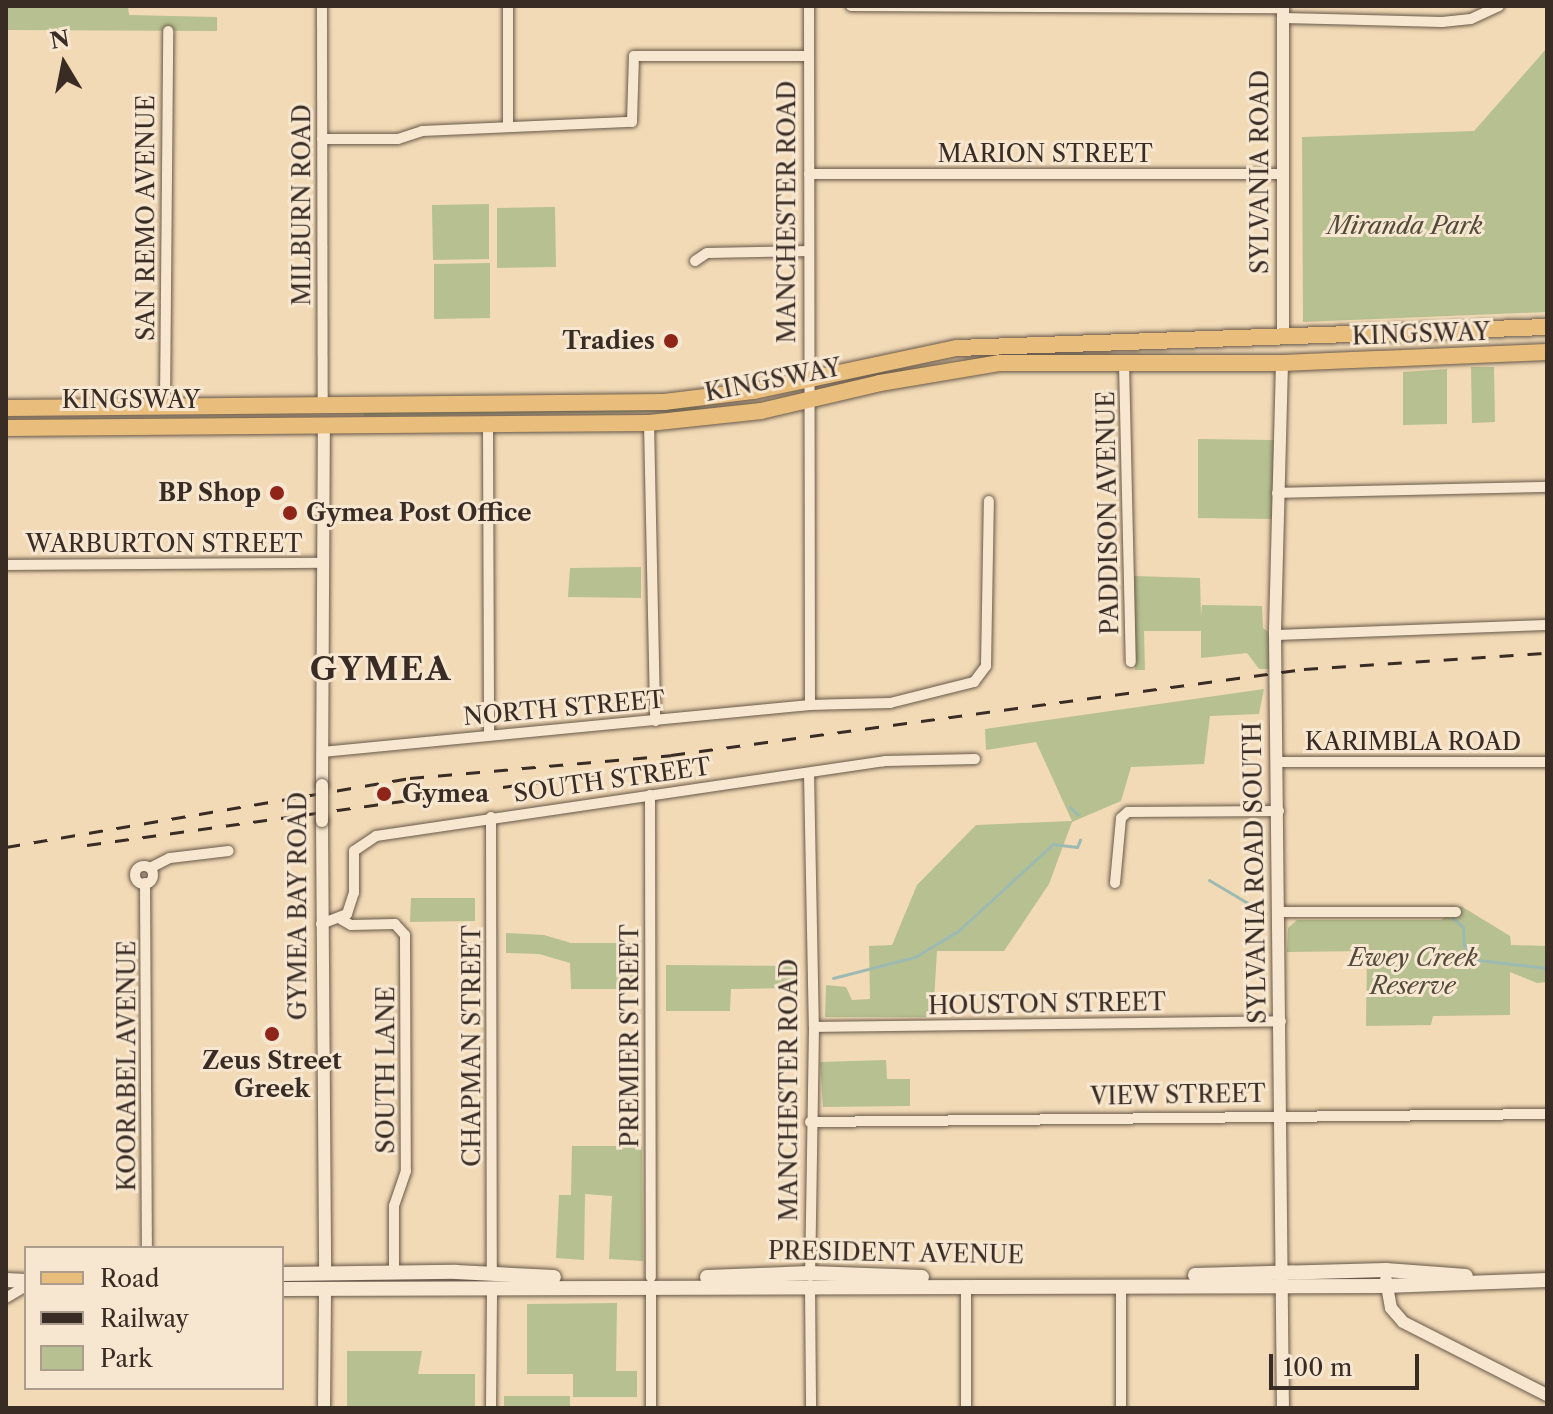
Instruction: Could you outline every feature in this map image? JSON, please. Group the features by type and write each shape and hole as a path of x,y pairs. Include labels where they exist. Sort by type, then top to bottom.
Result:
{"main road":[{"name":"KINGSWAY","path":"6,408 165,404 664,402 810,379 957,348 1547,327"},
{"name":"SYLVANIA ROAD SOUTH","path":"1282,363 1283,338"},
{"name":"KINGSWAY","path":"6,428 649,423 729,417 950,369 1124,363 1282,363 1547,352"},
{"name":"GYMEA BAY ROAD","path":"323,405 324,424"},
{"path":"6,1272 24,1281"},
{"name":"GYMEA BAY ROAD","path":"325,1273 325,1289"},
{"name":"PRESIDENT AVENUE","path":"284,1274 394,1273 492,1280"},
{"name":"PRESIDENT AVENUE","path":"810,1279 966,1285 1121,1285 1283,1279"},
{"name":"PRESIDENT AVENUE","path":"284,1289 492,1280 1547,1280"}],"street":[{"name":"MILBURN ROAD","path":"322,6 323,405"},
{"path":"508,6 508,126"},
{"name":"MANCHESTER ROAD","path":"809,6 810,705"},
{"path":"851,6 1283,11 1442,22 1471,19 1499,6"},
{"name":"SYLVANIA ROAD","path":"1283,11 1283,338"},
{"name":"SAN REMO AVENUE","path":"165,404 168,31"},
{"path":"322,139 398,139 422,131 632,122 634,56 809,56"},
{"name":"MARION STREET","path":"809,174 1282,174"},
{"path":"695,261 707,253 809,251"},
{"name":"PADDISON AVENUE","path":"1124,363 1131,662"},
{"name":"SYLVANIA ROAD SOUTH","path":"1282,363 1275,635 1281,912 1283,1408"},
{"path":"649,423 655,721"},
{"name":"GYMEA BAY ROAD","path":"324,424 321,924 325,1273"},
{"path":"488,425 489,733"},
{"path":"1277,493 1547,487"},
{"name":"NORTH STREET","path":"322,752 489,733 655,721 810,705 890,703 956,689 982,677 989,501"},
{"name":"WARBURTON STREET","path":"6,565 322,563"},
{"path":"1275,635 1547,625"},
{"name":"SOUTH STREET","path":"342,920 354,893 354,851 366,839 491,817 886,761 975,759"},
{"name":"KARIMBLA ROAD","path":"1278,762 1547,762"},
{"name":"MANCHESTER ROAD","path":"809,773 814,1027 810,1122 811,1408"},
{"name":"PREMIER STREET","path":"650,795 651,1408"},
{"path":"1115,883 1121,818 1133,811 1279,811"},
{"name":"CHAPMAN STREET","path":"491,817 491,1408"},
{"name":"KOORABEL AVENUE","path":"147,1246 145,883 136,872 170,858 229,851"},
{"path":"1281,912 1456,912"},
{"path":"321,924 342,920"},
{"name":"SOUTH LANE","path":"342,920 351,925 395,924 405,935 406,1171 394,1206 394,1273"},
{"name":"HOUSTON STREET","path":"814,1027 1281,1021"},
{"name":"VIEW STREET","path":"810,1122 1282,1114 1547,1114"},
{"path":"1386,1278 1391,1308 1403,1322 1547,1395"},
{"path":"6,1298 24,1284"},
{"path":"966,1285 966,1408"},
{"path":"1121,1285 1121,1408"},
{"name":"GYMEA BAY ROAD","path":"324,1408 325,1289"}],"green space":[{"path":"6,6 128,6 129,15 217,17 217,31 6,30"},
{"name":"Miranda Park","path":"1547,48 1547,312 1303,322 1302,137 1474,131"},
{"path":"489,204 489,259 433,260 432,205"},
{"path":"555,207 556,267 497,268 497,208"},
{"path":"490,263 490,318 434,319 434,264"},
{"path":"1471,367 1494,367 1495,422 1472,423"},
{"path":"1447,369 1447,424 1403,425 1403,372"},
{"path":"699,407 714,411 364,416 363,411"},
{"path":"1198,439 1278,440 1277,519 1198,518"},
{"path":"641,567 641,598 568,597 570,568"},
{"path":"1134,576 1200,578 1201,616 1202,605 1262,606 1263,628 1273,636 1274,669 1259,669 1247,653 1201,658 1201,631 1144,631 1145,670 1135,670"},
{"path":"1264,689 1259,714 1210,716 1204,764 1131,767 1121,801 1072,822 1049,884 1004,951 937,951 933,1017 825,1017 826,985 846,987 852,1000 870,999 869,946 892,945 917,885 976,825 1072,821 1036,742 986,750 985,729"},
{"path":"411,898 475,898 475,921 410,922"},
{"name":"Ewey Creek Reserve","path":"1461,906 1510,936 1511,945 1547,946 1547,982 1537,983 1510,972 1510,1015 1433,1016 1431,1025 1366,1026 1367,951 1287,952 1288,928 1297,920 1441,920"},
{"path":"506,933 544,935 571,943 636,943 636,989 571,989 570,963 539,954 506,953"},
{"path":"666,965 795,966 796,988 731,989 730,1011 666,1011"},
{"path":"886,1060 887,1079 910,1079 910,1106 823,1107 820,1062"},
{"path":"572,1146 642,1146 643,1261 609,1259 612,1196 585,1194 584,1260 556,1258 559,1195 571,1195"},
{"path":"617,1303 616,1371 637,1371 637,1397 573,1397 573,1374 527,1374 527,1304"},
{"path":"347,1351 422,1351 418,1374 475,1374 475,1408 347,1408"},
{"path":"504,1396 570,1396 570,1408 504,1408"}],"waterway":[{"path":"1070,807 1078,815"},
{"path":"833,978 915,957 958,931 1053,844 1077,847 1080,840"},
{"path":"1209,880 1266,914"},
{"path":"1453,918 1463,927 1464,945 1478,960 1547,968"}],"railway":[{"path":"6,847 410,778 671,755 1304,669 1547,653"},
{"path":"87,845 654,766"}],"place":[{"name":"Tradies","path":"671,341"},
{"name":"BP Shop","path":"277,493"},
{"name":"Gymea Post Office","path":"290,513"},
{"name":"Gymea","path":"384,794"},
{"name":"Zeus Street Greek","path":"272,1034"}],"district":[{"name":"GYMEA","path":"381,669"}]}
